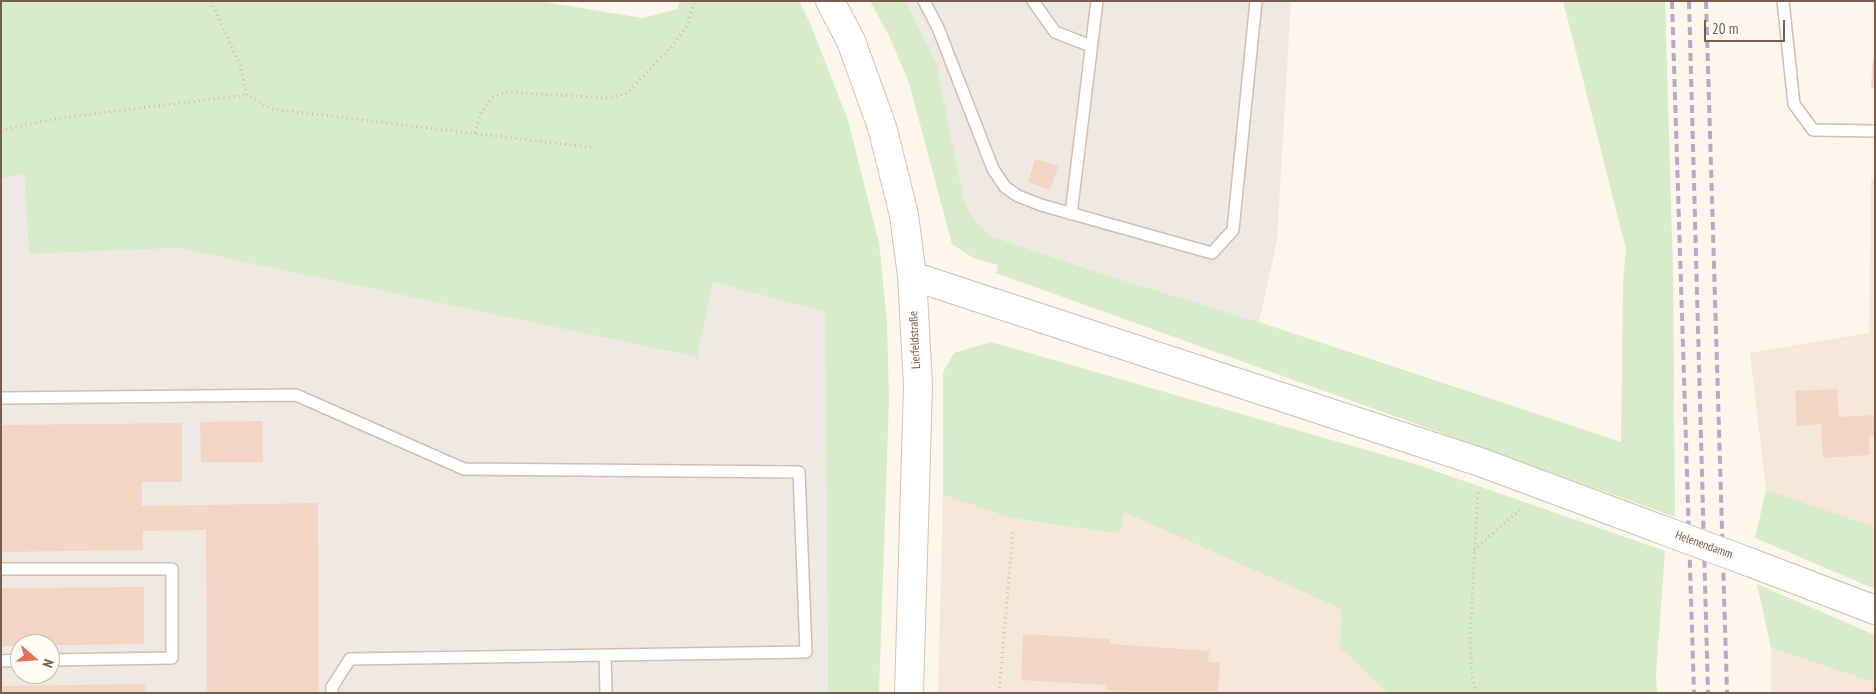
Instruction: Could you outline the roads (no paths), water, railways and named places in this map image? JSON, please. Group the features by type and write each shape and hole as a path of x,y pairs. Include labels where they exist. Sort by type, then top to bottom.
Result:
{"street":[{"name":"Lierfeldstraße","path":"830,1 851,41 882,127 904,215 912,276 918,385 909,693"},
{"name":"Helenendamm","path":"912,276 1480,462 1875,610"}],"lane":[{"path":"924,1 938,28 998,178 1018,196 1072,214 1212,253 1233,230 1256,1"},
{"path":"1033,1 1055,32 1091,46"},
{"path":"1072,214 1097,1"},
{"path":"1783,1 1794,104 1813,130 1875,131"},
{"path":"1,398 296,395 464,469 799,472 806,652 350,659 332,688 332,693"},
{"path":"1,569 172,568 172,658 60,660"},
{"path":"605,655 606,693"}],"railway":[{"path":"1672,1 1694,693"},
{"path":"1689,1 1708,693"},
{"path":"1706,1 1727,693"}]}
